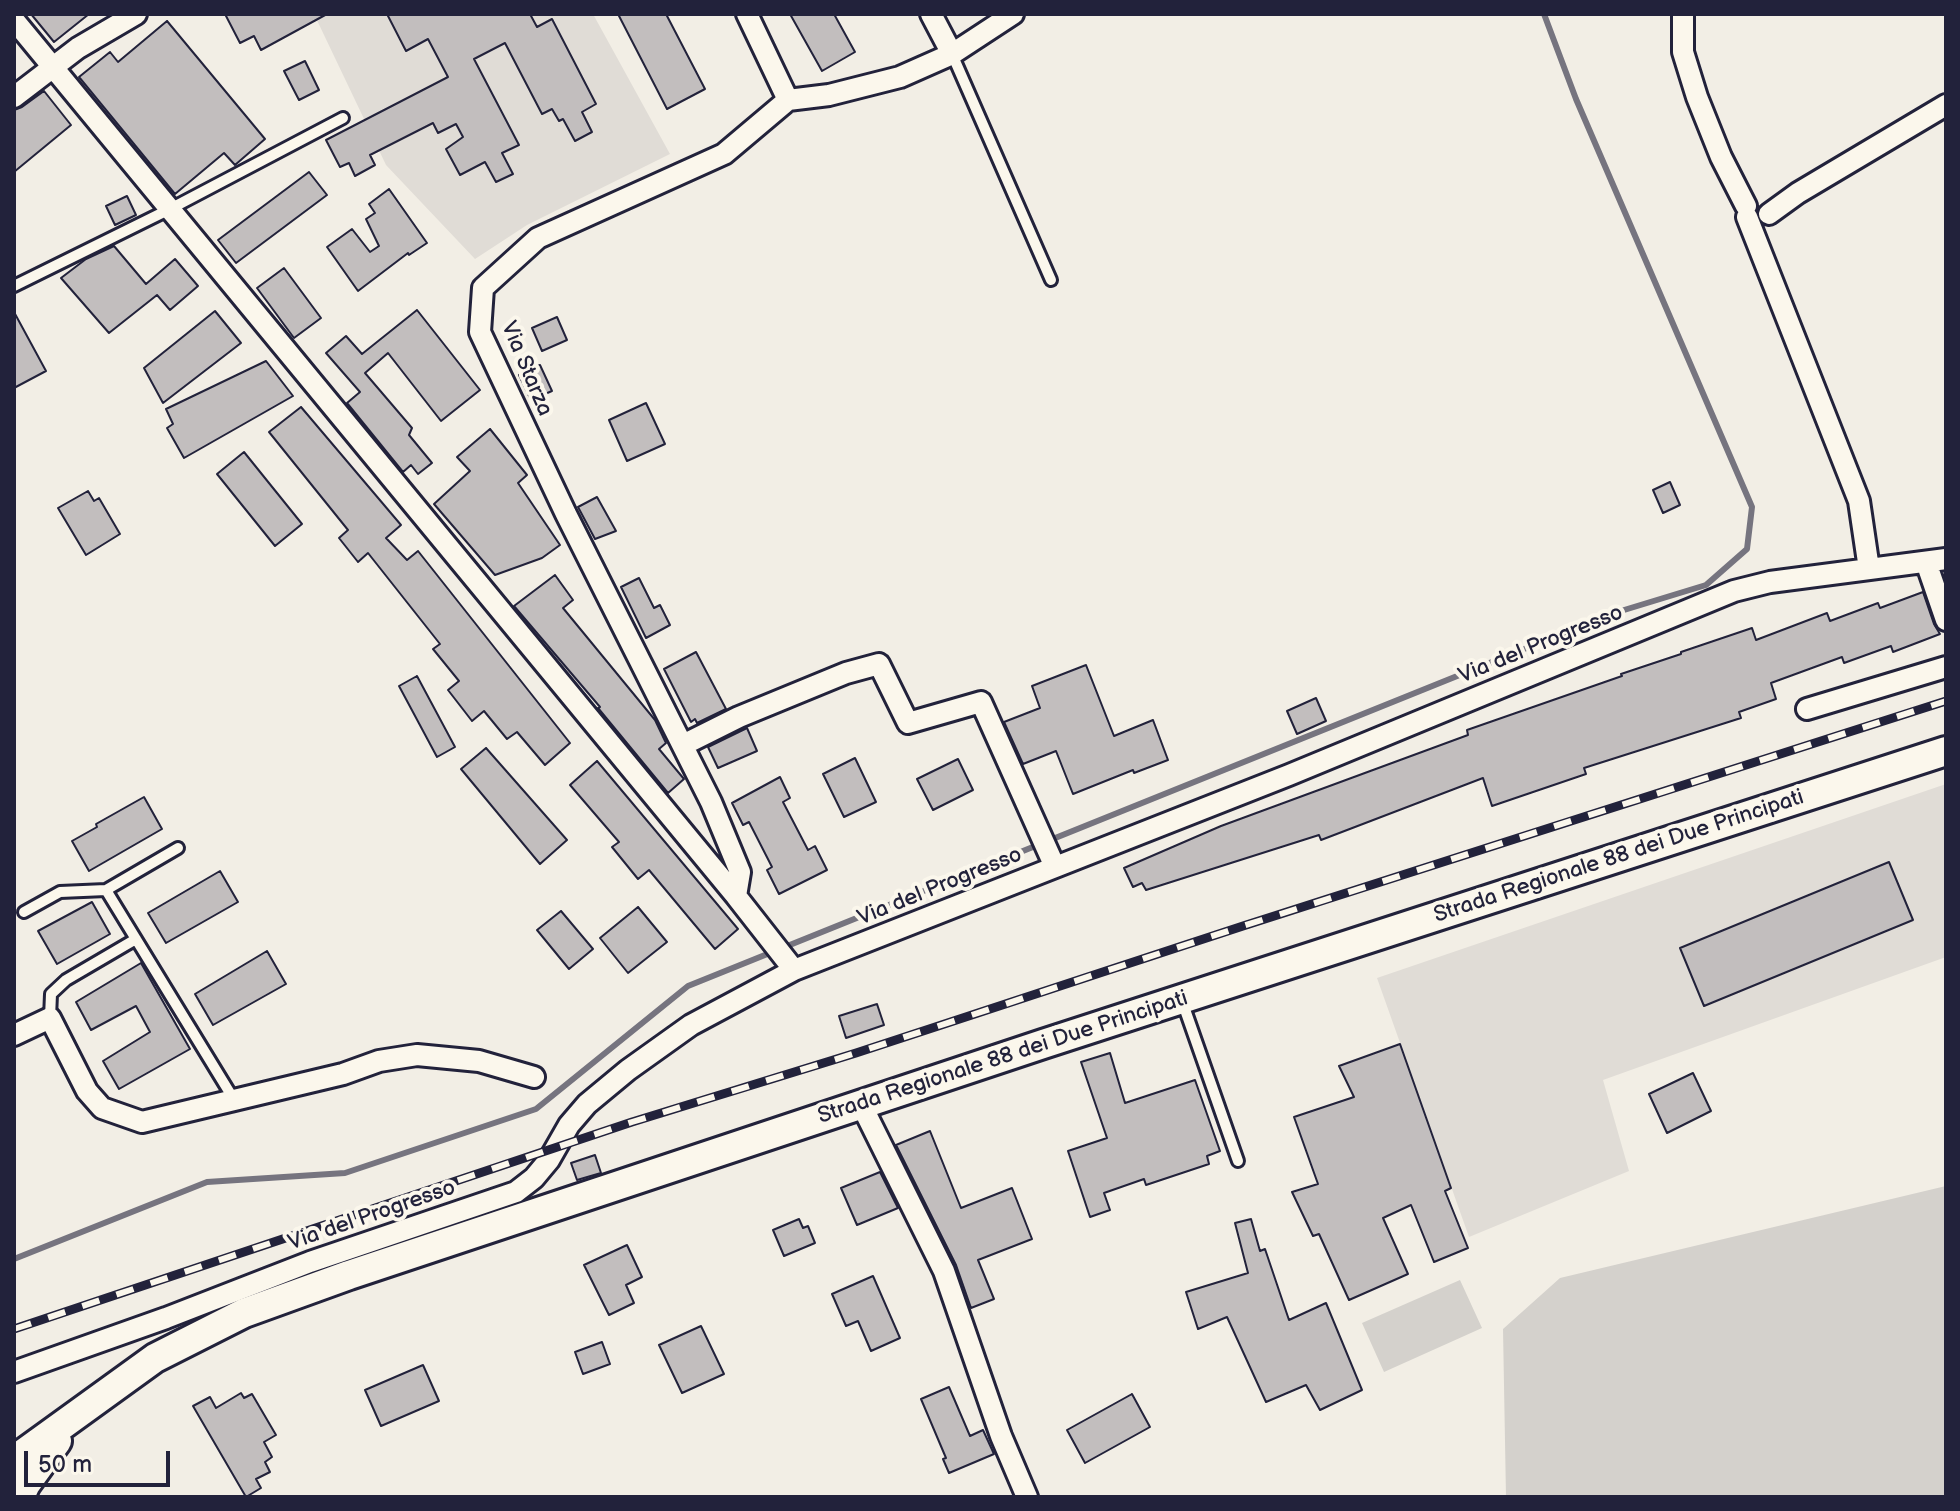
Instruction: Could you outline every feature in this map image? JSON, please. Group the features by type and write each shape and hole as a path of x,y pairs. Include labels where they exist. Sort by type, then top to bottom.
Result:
{"main road":[{"name":"Strada Regionale 88 dei Due Principati","path":"14,1460 155,1358 244,1313 861,1104 1946,751"},
{"name":"Strada Regionale 88 dei Due Principati","path":"20,1497 46,1454 82,1413"}],"street":[{"path":"747,14 788,100 829,95 900,77 952,54 1013,14"},
{"path":"931,14 952,54"},
{"path":"1683,14 1683,52 1697,97 1721,157 1758,209 1772,281 1859,501 1869,569"},
{"path":"14,97 124,16"},
{"path":"14,20 790,965"},
{"name":"Via Starza","path":"736,896 740,872 711,802 566,514 480,332 483,288 538,238 724,154 788,100"},
{"path":"1758,209 1798,193 1946,105"},
{"path":"1936,560 1946,620"},
{"name":"Via del Progresso","path":"14,1372 310,1262 516,1192 534,1178 549,1160 569,1125 587,1104 628,1070 691,1025 790,965 1052,861 1303,769 1734,591 1770,582 1936,560"},
{"path":"683,745 739,717 832,678 879,664 908,723 981,702 1052,861"},
{"path":"1807,709 1946,667"},
{"path":"14,1035 50,1018 87,1091 102,1108 142,1122 343,1074 379,1061 417,1055 479,1061 534,1077"},
{"path":"861,1104 944,1271 1001,1436 1027,1497"}],"lane":[{"path":"952,54 1051,280"},
{"path":"14,286 343,118"},
{"path":"24,912 60,892 106,890 178,848"},
{"path":"106,890 233,1098"},
{"path":"50,1018 51,994 66,980 136,939"},
{"path":"1181,999 1238,1161"}],"shaded area":[{"path":"314,14 593,14 670,154 527,225 475,259 386,165"},
{"path":"1946,784 1946,957 1603,1080 1629,1171 1469,1237 1377,978"},
{"path":"1946,1186 1946,1497 1506,1497 1503,1329 1560,1278"},
{"path":"1460,1280 1482,1328 1384,1372 1362,1323"}],"building":[{"path":"31,14 89,14 54,42"},
{"path":"225,14 327,14 261,50 254,36 240,43"},
{"path":"387,14 530,14 537,27 552,19 596,104 582,112 592,132 575,141 563,119 559,121 552,109 542,114 505,43 474,59 519,145 502,153 513,174 496,182 485,162 460,175 446,149 463,137 456,124 438,133 433,123 370,155 375,165 355,176 349,163 340,167 326,140 448,77 428,39 406,51"},
{"path":"618,14 666,14 705,89 667,109"},
{"path":"790,14 834,14 855,52 822,71"},
{"path":"167,21 265,139 235,165 224,153 175,194 79,77 110,52 118,62"},
{"path":"305,61 319,90 299,100 284,71"},
{"path":"44,91 71,125 14,172 14,110"},
{"path":"309,172 327,195 236,263 218,240"},
{"path":"389,189 427,243 408,253 358,291 327,247 352,229 370,252 379,246 366,219 375,213 369,204"},
{"path":"127,196 136,215 115,225 106,206"},
{"path":"114,246 146,284 175,259 198,286 170,310 157,295 109,333 61,278 86,259"},
{"path":"284,268 321,318 294,338 257,288"},
{"path":"417,310 480,390 441,421 388,353 365,373 412,428 409,435 432,463 418,474 411,465 403,472 347,403 360,392 326,353 346,336 362,354"},
{"path":"215,311 241,343 163,403 144,368"},
{"path":"14,312 46,371 14,388"},
{"path":"557,317 567,340 542,351 532,328"},
{"path":"266,361 293,396 184,458 167,428 173,424 166,409"},
{"path":"540,365 552,391 531,400 519,375"},
{"path":"646,403 665,444 627,461 609,420"},
{"path":"301,407 401,525 386,538 407,560 418,551 570,743 545,765 517,732 507,739 484,711 472,721 448,690 459,681 433,649 440,644 368,553 358,562 339,538 348,530 269,432"},
{"path":"490,429 527,475 518,483 560,545 542,558 495,575 434,504 470,471 457,457"},
{"path":"244,452 302,524 275,546 217,474"},
{"path":"1670,482 1680,505 1663,513 1653,490"},
{"path":"88,491 94,501 99,498 120,534 86,555 58,508"},
{"path":"597,497 616,531 595,539 578,507"},
{"path":"555,575 573,600 563,608 655,720 666,743 659,749 684,779 668,793 514,606"},
{"path":"639,578 654,608 660,605 670,625 646,638 621,587"},
{"path":"1923,592 1940,634 1893,652 1891,646 1844,663 1842,657 1771,683 1776,699 1739,712 1741,718 1584,768 1586,774 1492,806 1483,778 1321,840 1319,835 1146,890 1142,883 1133,887 1124,868 1221,826 1468,735 1467,730 1681,652 1752,628 1756,640 1827,613 1830,621 1878,603 1880,608"},
{"path":"696,652 726,709 697,723 695,719 691,722 664,669"},
{"path":"1086,665 1114,736 1153,720 1168,760 1073,794 1056,751 1023,764 1004,722 1040,708 1032,686"},
{"path":"417,676 455,747 437,757 399,686"},
{"path":"1316,698 1326,721 1297,734 1287,711"},
{"path":"747,728 757,751 718,768 708,747"},
{"path":"486,748 567,840 540,864 461,769"},
{"path":"855,758 876,802 844,817 823,774"},
{"path":"958,759 973,790 933,810 917,779"},
{"path":"597,761 738,929 715,949 649,870 638,879 612,847 619,842 570,785"},
{"path":"780,777 790,798 783,802 808,850 815,846 827,870 779,894 767,870 772,867 749,822 743,825 732,803"},
{"path":"144,797 162,829 89,871 72,841"},
{"path":"1889,862 1913,920 1704,1006 1680,948"},
{"path":"220,871 238,902 166,943 148,913"},
{"path":"92,902 110,934 57,964 38,931"},
{"path":"638,907 667,942 628,973 600,938"},
{"path":"561,911 593,949 569,969 537,930"},
{"path":"267,951 286,984 213,1025 195,994"},
{"path":"141,963 190,1049 119,1089 103,1061 150,1032 136,1006 91,1030 76,1002"},
{"path":"877,1004 884,1025 846,1038 839,1016"},
{"path":"1400,1044 1451,1188 1445,1191 1468,1248 1434,1262 1411,1205 1383,1218 1408,1274 1349,1300 1319,1234 1313,1236 1292,1192 1318,1184 1294,1117 1354,1097 1339,1066"},
{"path":"1110,1053 1125,1103 1195,1080 1220,1151 1207,1156 1209,1164 1146,1185 1144,1179 1104,1193 1110,1210 1090,1217 1068,1151 1107,1138 1081,1062"},
{"path":"1693,1073 1711,1111 1667,1133 1649,1094"},
{"path":"930,1131 961,1208 1012,1188 1032,1239 978,1260 994,1299 971,1308 956,1265 896,1145"},
{"path":"595,1155 601,1173 577,1180 571,1163"},
{"path":"880,1172 898,1208 857,1225 841,1188"},
{"path":"799,1219 803,1228 808,1226 815,1243 784,1256 773,1230"},
{"path":"1251,1219 1260,1251 1265,1249 1289,1320 1326,1303 1362,1390 1320,1410 1306,1385 1266,1402 1227,1317 1198,1329 1186,1292 1248,1273 1235,1223"},
{"path":"627,1245 642,1277 626,1285 634,1303 609,1315 584,1265"},
{"path":"873,1276 900,1338 871,1351 858,1321 846,1326 832,1294"},
{"path":"701,1326 724,1374 682,1393 659,1345"},
{"path":"602,1342 610,1364 583,1374 575,1352"},
{"path":"423,1365 439,1401 381,1426 365,1390"},
{"path":"949,1387 970,1436 983,1430 994,1454 949,1473 943,1459 946,1458 921,1399"},
{"path":"241,1393 244,1398 252,1394 276,1435 264,1442 272,1457 265,1462 270,1472 256,1479 261,1488 246,1497 193,1406 210,1397 216,1408"},
{"path":"1132,1394 1150,1427 1085,1463 1067,1430"}],"waterway":[{"path":"14,1259 207,1182 345,1173 536,1109 688,986 1611,614 1706,585 1747,549 1752,507 1576,99 1544,14"}],"railway":[{"path":"14,1329 632,1122 856,1053 1946,701"}]}
